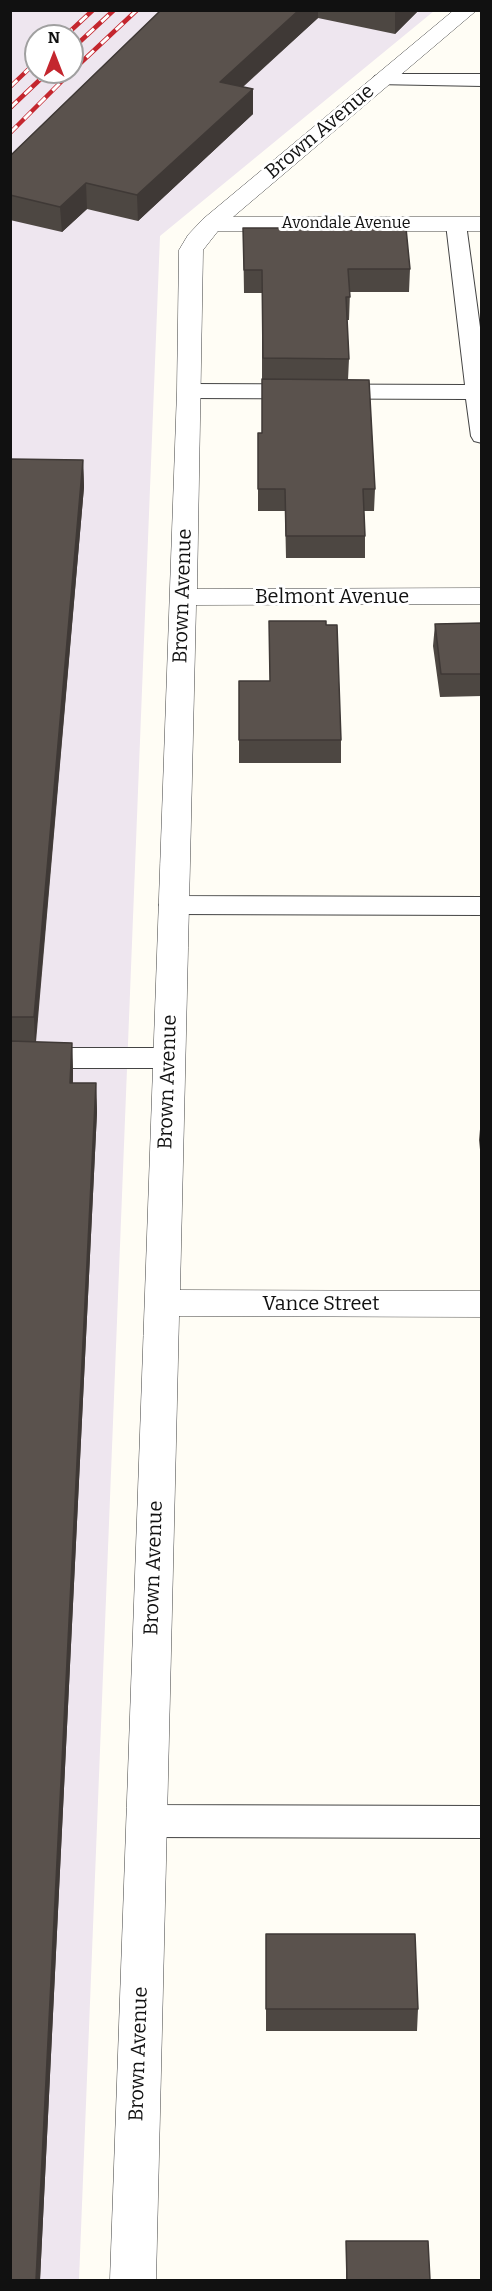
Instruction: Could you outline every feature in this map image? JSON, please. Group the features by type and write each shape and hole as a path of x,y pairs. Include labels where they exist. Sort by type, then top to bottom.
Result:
{"street":[{"name":"Brown Avenue","path":"133,2280 189,391 191,250 196,240 211,224 467,10"},
{"name":"Avondale Avenue","path":"211,224 482,224"},
{"name":"Belmont Avenue","path":"183,597 482,596"},
{"name":"Vance Street","path":"161,1303 482,1304"}],"lane":[{"path":"382,80 482,80"},
{"path":"456,224 479,392 482,436"},
{"path":"189,391 479,392"},
{"path":"173,905 482,906"},
{"path":"10,1058 169,1058"},
{"path":"146,1821 482,1822"}],"shaded area":[{"path":"11,11 434,11 160,236 79,2280 11,2280"}],"building":[{"path":"161,10 299,10 220,82 253,89 137,195 86,183 60,207 10,195 10,156"},
{"path":"243,228 406,228 410,269 348,269 350,297 346,297 349,359 263,358 262,270 244,270"},
{"path":"262,379 369,380 375,489 363,489 365,536 286,536 285,489 258,489 258,433 262,433"},
{"path":"10,459 83,460 34,1017 10,1017"},
{"path":"269,621 326,621 326,625 337,625 341,740 239,740 239,681 270,681"},
{"path":"482,623 482,674 441,674 435,624"},
{"path":"10,1041 72,1043 70,1083 96,1083 36,2280 10,2280"},
{"path":"266,1934 415,1934 418,2009 266,2009"},
{"path":"346,2241 428,2241 430,2280 347,2280"}],"railway":[{"path":"78,24 93,10"},
{"path":"84,38 114,10"},
{"path":"84,60 137,10"},
{"path":"10,87 24,74"},
{"path":"10,108 35,84"},
{"path":"10,133 59,84"}]}
